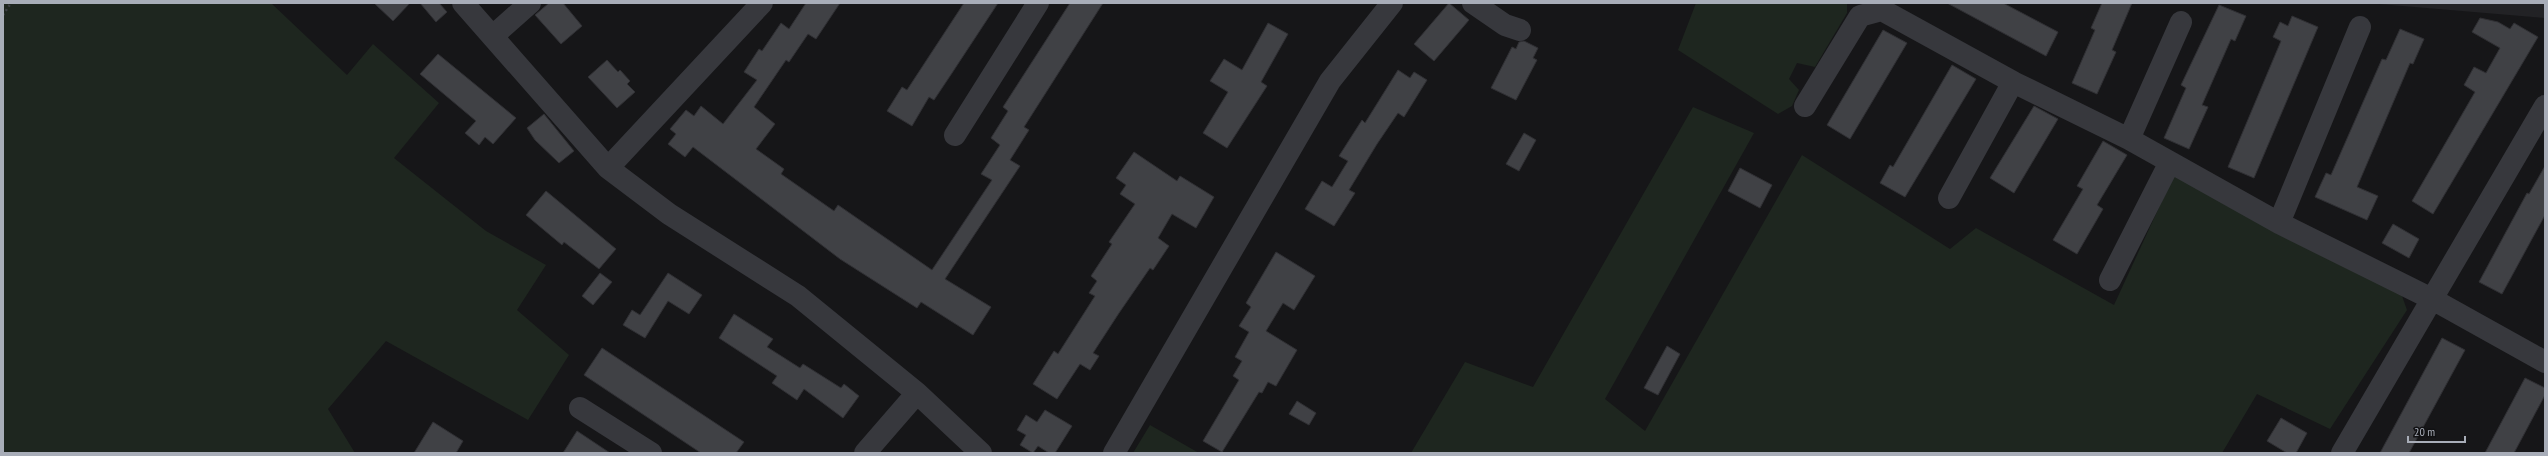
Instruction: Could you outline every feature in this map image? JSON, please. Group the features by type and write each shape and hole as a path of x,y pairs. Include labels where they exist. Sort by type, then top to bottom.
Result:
{"street":[{"path":"463,3 608,168 669,214 798,296 917,393 981,453"},
{"path":"493,36 530,3"},
{"path":"608,168 762,3"},
{"path":"955,135 1038,3"},
{"path":"1114,453 1330,81 1392,3"},
{"path":"1473,3 1505,25 1520,30"},
{"path":"1805,106 1860,16 1882,10 2013,82 2129,139 2279,223 2432,299 2545,362"},
{"path":"2129,139 2181,22"},
{"path":"2279,223 2360,27"},
{"path":"1950,198 2013,82"},
{"path":"2342,453 2545,106"},
{"path":"2110,280 2170,162"},
{"path":"865,453 917,393"},
{"path":"580,408 651,453"}],"path":[{"path":"3,15 11,3"}],"shaded area":[{"path":"3,3 271,3 347,75 373,44 439,103 394,158 486,231 546,265 517,310 569,355 528,420 386,341 328,409 355,453 3,453"},
{"path":"1696,3 1847,3 1847,13 1815,67 1797,63 1789,79 1799,90 1792,106 1778,114 1678,50"},
{"path":"2367,3 2545,3 2545,18"},
{"path":"1693,107 1754,133 1605,399 1645,431 1802,155 1950,249 1976,228 2114,305 2174,175 2401,293 2407,310 2330,429 2257,394 2222,453 1411,453 1465,362 1533,387"},
{"path":"1150,425 1199,453 1133,453"}],"building":[{"path":"374,3 410,3 393,21"},
{"path":"420,3 439,3 447,12 436,22"},
{"path":"549,3 563,3 582,26 561,44 535,15"},
{"path":"806,3 840,3 816,39 808,34 789,62 786,60 754,107 775,124 756,149 784,169 781,174 834,211 838,205 932,270 992,180 981,174 1000,145 991,138 1008,111 1003,107 1070,3 1103,3 1024,127 1029,130 1010,160 1020,166 945,279 991,307 973,335 921,302 917,308 840,259 693,147 685,157 668,144 676,134 670,129 686,110 694,116 701,106 723,124 757,80 744,72 759,49 762,51 781,23 789,29"},
{"path":"964,3 998,3 934,100 929,97 912,126 887,111 902,87 907,90"},
{"path":"1449,3 1469,20 1434,61 1414,44"},
{"path":"1947,3 2003,3 2058,32 2046,56"},
{"path":"2102,3 2132,3 2112,50 2116,52 2097,94 2072,83 2095,30 2091,28"},
{"path":"2219,5 2246,16 2235,41 2231,39 2202,105 2208,107 2189,149 2164,138 2186,88 2181,85"},
{"path":"2292,16 2318,27 2254,178 2228,167 2281,41 2273,37 2280,22 2288,26"},
{"path":"2480,18 2498,22 2510,29 2514,23 2538,37 2433,214 2412,201 2475,92 2464,85 2474,67 2486,73 2500,48 2472,32"},
{"path":"1268,23 1288,34 1261,82 1267,86 1227,148 1203,133 1228,92 1210,81 1224,59 1242,70"},
{"path":"2400,29 2424,39 2413,64 2410,63 2357,187 2378,196 2367,220 2315,197 2326,173 2331,175 2382,59 2386,60"},
{"path":"1883,30 1907,43 1850,139 1827,125"},
{"path":"1524,41 1538,48 1533,58 1537,60 1516,100 1491,88 1512,47 1516,49 1519,42"},
{"path":"438,54 516,118 493,144 485,137 479,145 465,133 476,121 420,74"},
{"path":"607,60 618,72 620,70 630,81 627,84 635,92 617,108 588,77"},
{"path":"1952,65 1976,79 1905,197 1880,183 1890,165 1893,167"},
{"path":"1398,70 1410,78 1414,72 1427,80 1404,117 1398,113 1377,144 1349,190 1355,193 1334,226 1305,209 1322,181 1332,187 1348,161 1339,156 1362,120 1365,123"},
{"path":"2034,106 2058,119 2014,193 1990,178"},
{"path":"544,114 574,151 559,163 535,140 527,128"},
{"path":"1524,133 1536,140 1519,171 1506,164"},
{"path":"2103,141 2127,155 2097,205 2103,209 2077,254 2053,240 2083,189 2077,186"},
{"path":"1134,152 1177,181 1180,176 1214,197 1196,228 1172,214 1158,238 1169,246 1153,270 1150,268 1093,353 1099,356 1090,370 1080,364 1057,399 1033,384 1054,351 1058,354 1095,296 1089,293 1097,281 1091,276 1112,244 1109,242 1135,204 1120,194 1126,185 1116,178"},
{"path":"2545,166 2545,215 2502,294 2479,282 2527,193 2529,194"},
{"path":"1740,168 1772,185 1760,208 1728,191"},
{"path":"546,191 616,249 599,269 564,242 562,245 526,215"},
{"path":"2393,224 2419,239 2409,258 2382,243"},
{"path":"1276,252 1315,276 1294,310 1283,303 1266,331 1297,350 1276,386 1268,382 1262,393 1259,392 1222,452 1203,441 1239,380 1233,376 1242,361 1235,357 1249,332 1239,326 1251,307 1246,303"},
{"path":"600,273 612,282 593,305 582,296"},
{"path":"668,273 702,295 689,314 668,301 645,338 623,325 632,310 640,315"},
{"path":"734,314 773,339 767,347 800,368 803,364 841,388 844,384 859,396 843,418 804,389 797,400 772,383 777,376 719,338"},
{"path":"2442,338 2465,350 2409,453 2380,453"},
{"path":"1667,346 1680,354 1658,395 1644,388"},
{"path":"602,348 744,442 736,453 701,453 584,375"},
{"path":"2525,378 2545,388 2545,395 2514,453 2485,453"},
{"path":"1297,401 1316,413 1309,425 1289,414"},
{"path":"1045,410 1072,426 1055,453 1049,453 1038,446 1033,453 1020,445 1026,435 1017,430 1026,415 1037,422"},
{"path":"2281,418 2307,433 2296,453 2287,453 2267,441"},
{"path":"433,422 463,441 456,453 414,453"},
{"path":"577,431 610,453 563,453"}]}
